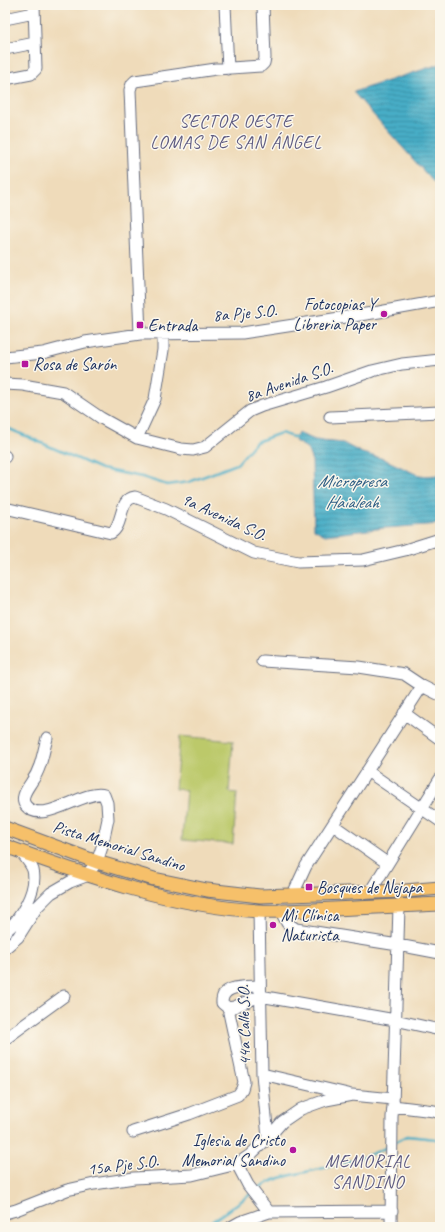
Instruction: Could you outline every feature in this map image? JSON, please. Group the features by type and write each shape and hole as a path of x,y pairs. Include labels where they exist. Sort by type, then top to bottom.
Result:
{"main road":[{"name":"Pista Memorial Sandino","path":"5,828 97,862 154,879 207,890 260,896 440,888"},
{"name":"Pista Memorial Sandino","path":"5,846 86,876 159,895 205,904 260,911 440,904"}],"street":[{"path":"225,5 228,69"},
{"path":"140,334 130,90 132,84 135,81 216,69 261,66 264,63 263,5"},
{"path":"5,19 34,9 36,69 31,74 5,79"},
{"path":"5,49 35,43"},
{"name":"8a Pje S.O.","path":"5,357 43,353 85,342 140,334 242,334 380,312 440,300"},
{"path":"137,438 155,399 163,334"},
{"name":"8a Avenida S.O.","path":"5,384 23,385 63,392 101,418 137,438 181,449 193,450 205,447 250,411 262,406 402,364 440,360"},
{"path":"330,417 440,412"},
{"name":"9a Avenida S.O.","path":"5,508 111,533 118,527 127,500 131,497 135,497 166,509 254,553 298,562 363,560 405,550 440,539"},
{"path":"262,661 359,667 404,674 422,686 440,695"},
{"path":"292,894 306,866 422,686"},
{"path":"404,713 440,739"},
{"path":"5,932 33,905 70,882 86,876 97,862 102,847 108,818 107,802 104,795 100,793 51,810 39,811 26,806 24,800 25,791 38,773 47,738"},
{"path":"367,771 440,821"},
{"path":"370,892 440,779"},
{"path":"333,824 387,863"},
{"path":"5,948 18,938 33,905 33,868 21,852"},
{"path":"391,1227 391,1156 399,906"},
{"path":"280,910 287,923 296,929 440,953"},
{"name":"44a Calle S.O.","path":"260,911 262,1074 268,1138"},
{"path":"133,1132 220,1103 238,1094 242,1089 244,1082 228,1008 222,1003 224,993 236,988 260,991 440,1030"},
{"path":"228,1008 234,1007 260,991"},
{"path":"5,1039 64,996"},
{"path":"262,1074 352,1095"},
{"name":"15a Pje S.O.","path":"5,1213 67,1190 94,1184 134,1178 192,1175 237,1164 250,1155 282,1122 301,1110 326,1100 352,1095 440,1113"},
{"path":"237,1164 248,1185 269,1212"},
{"path":"231,1227 240,1222 269,1212 392,1211"}],"green space":[{"path":"180,736 233,741 229,792 237,793 233,844 182,840 186,790 175,789"}],"water":[{"path":"440,64 440,184 437,186 353,92"},
{"name":"Micropresa Haialeah","path":"298,433 315,440 343,443 362,453 384,459 420,476 440,475 440,524 385,528 325,535 314,529 312,461 307,448 295,441"}],"waterway":[{"path":"5,427 101,469 142,477 167,485 189,482 237,464 256,442 281,433 296,438"},
{"path":"395,1142 407,1136 436,1139 440,1141"},
{"path":"256,1190 273,1181 291,1175 352,1161 389,1146"},
{"path":"204,1227 251,1194"}],"place":[{"name":"Fotocopias Y Libreria Paper","path":"384,314"},
{"name":"Entrada","path":"140,325"},
{"name":"Rosa de Sarón","path":"25,364"},
{"name":"Bosques de Nejapa","path":"309,887"},
{"name":"Mi Clínica Naturista","path":"273,925"},
{"name":"Iglesia de Cristo Memorial Sandino","path":"293,1150"}],"district":[{"name":"SECTOR OESTE LOMAS DE SAN ÁNGEL","path":"236,131"},
{"name":"MEMORIAL SANDINO","path":"368,1171"}]}
